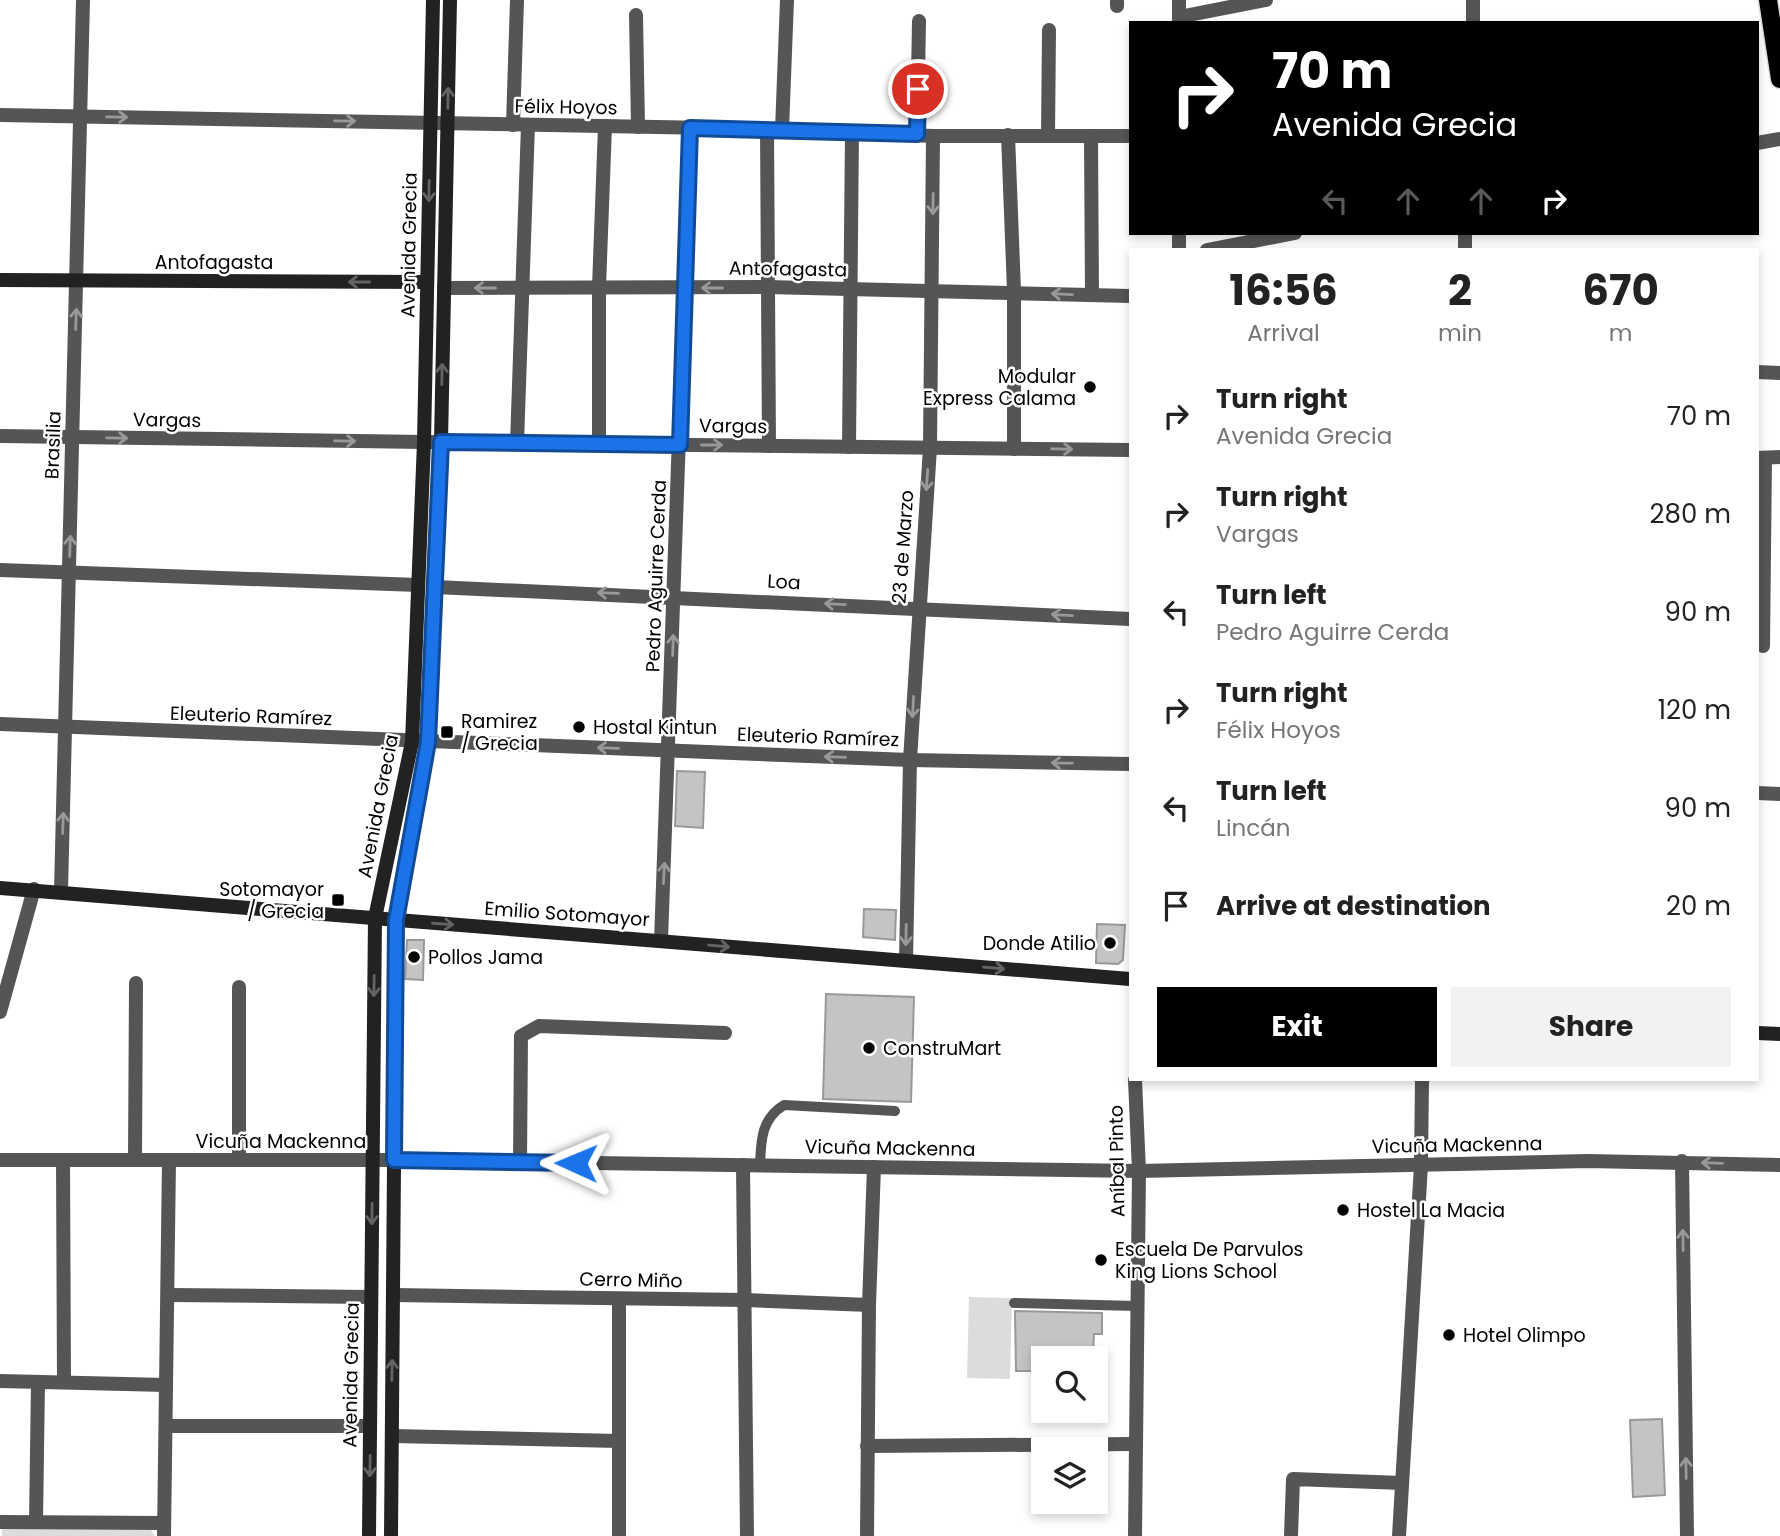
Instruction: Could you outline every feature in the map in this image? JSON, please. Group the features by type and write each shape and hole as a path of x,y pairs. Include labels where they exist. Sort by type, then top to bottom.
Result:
{"main road":[{"name":"Avenida Grecia","path":"369,1536 375,918 412,742 424,442 433,0"},
{"name":"Avenida Grecia","path":"391,1536 396,920 428,742 441,442 450,0"},
{"path":"1768,0 1780,79"},
{"name":"Antofagasta","path":"0,281 427,282"},
{"name":"Emilio Sotomayor","path":"0,888 1129,979"},
{"path":"1759,1033 1780,1034"}],"street":[{"name":"Brasilia","path":"61,891 83,0"},
{"path":"517,0 522,288 517,443"},
{"path":"769,446 768,287 775,130 787,0"},
{"path":"1179,0 1179,20 1266,0"},
{"path":"1473,0 1473,21"},
{"path":"636,15 638,127"},
{"path":"917,134 919,21"},
{"path":"1048,135 1049,30"},
{"name":"Félix Hoyos","path":"0,115 852,131 933,136 1129,136"},
{"path":"598,444 599,287 605,127"},
{"name":"Pedro Aguirre Cerda","path":"661,941 690,128"},
{"path":"849,447 852,131"},
{"path":"1008,135 1014,291 1014,449"},
{"name":"23 de Marzo","path":"906,961 910,760 930,448 933,136"},
{"path":"1091,136 1092,295"},
{"path":"1759,143 1780,139"},
{"path":"1217,248 1285,235"},
{"name":"Antofagasta","path":"444,288 768,287 1014,291 1129,296"},
{"path":"1759,372 1780,373"},
{"name":"Vargas","path":"0,436 1129,450"},
{"path":"1763,646 1761,458 1780,457"},
{"path":"0,570 418,586"},
{"name":"Loa","path":"436,587 675,595 1129,619"},
{"name":"Eleuterio Ramírez","path":"0,724 910,760 1129,764"},
{"path":"1759,793 1780,794"},
{"path":"0,1012 34,890"},
{"path":"135,1160 136,983"},
{"path":"239,1160 240,987"},
{"path":"520,1162 521,1035 539,1026 725,1033"},
{"name":"Aníbal Pinto","path":"1135,1081 1139,1171 1135,1536"},
{"path":"1399,1536 1421,1165 1422,1081"},
{"name":"Vicuña Mackenna","path":"0,1160 394,1160 1139,1171 1682,1161 1780,1165"},
{"path":"63,1160 64,1382"},
{"path":"0,1522 164,1529 169,1160"},
{"path":"1682,1161 1686,1536"},
{"path":"743,1165 747,1536"},
{"path":"867,1536 869,1305 874,1167"},
{"path":"168,1295 372,1297"},
{"name":"Cerro Miño","path":"393,1295 746,1300 869,1305"},
{"path":"619,1536 620,1300"},
{"path":"0,1381 166,1385"},
{"path":"36,1522 38,1382"},
{"path":"166,1426 370,1426"},
{"path":"392,1436 619,1441"},
{"path":"867,1446 1134,1444"},
{"path":"1291,1536 1293,1479 1402,1483"}],"lane":[{"path":"760,1166 762,1134 771,1115 784,1105 895,1111"},
{"path":"1014,1303 1137,1306"}],"shaded area":[{"path":"969,1297 1012,1298 1010,1379 967,1378"},
{"path":"2,1528 150,1529 155,1536 2,1536"}],"building":[{"path":"677,771 705,772 703,828 675,826"},
{"path":"864,909 896,910 895,940 863,937"},
{"name":"Donde Atilio","path":"1097,924 1125,925 1123,960 1118,964 1096,963"},
{"name":"Pollos Jama","path":"407,940 424,940 423,980 405,979"},
{"name":"ConstruMart","path":"826,994 914,997 911,1102 823,1099"},
{"path":"1015,1311 1102,1313 1102,1334 1094,1334 1094,1346 1031,1346 1031,1371 1016,1371"},
{"path":"1662,1419 1665,1495 1633,1497 1630,1420"}],"place":[{"name":"Modular Express Calama","path":"1090,387"},
{"name":"Hostal Kintun","path":"579,727"},
{"name":"Ramirez / Grecia","path":"447,732"},
{"name":"Sotomayor / Grecia","path":"338,900"},
{"name":"Donde Atilio","path":"1110,943"},
{"name":"Pollos Jama","path":"414,957"},
{"name":"ConstruMart","path":"869,1048"},
{"name":"Hostel La Macia","path":"1343,1210"},
{"name":"Escuela De Parvulos King Lions School","path":"1101,1260"},
{"name":"Hotel Olimpo","path":"1449,1335"}],"route":[{"path":"576,1163 394,1160 396,920 428,742 441,442 680,445 690,128 917,134 918,89"}]}
